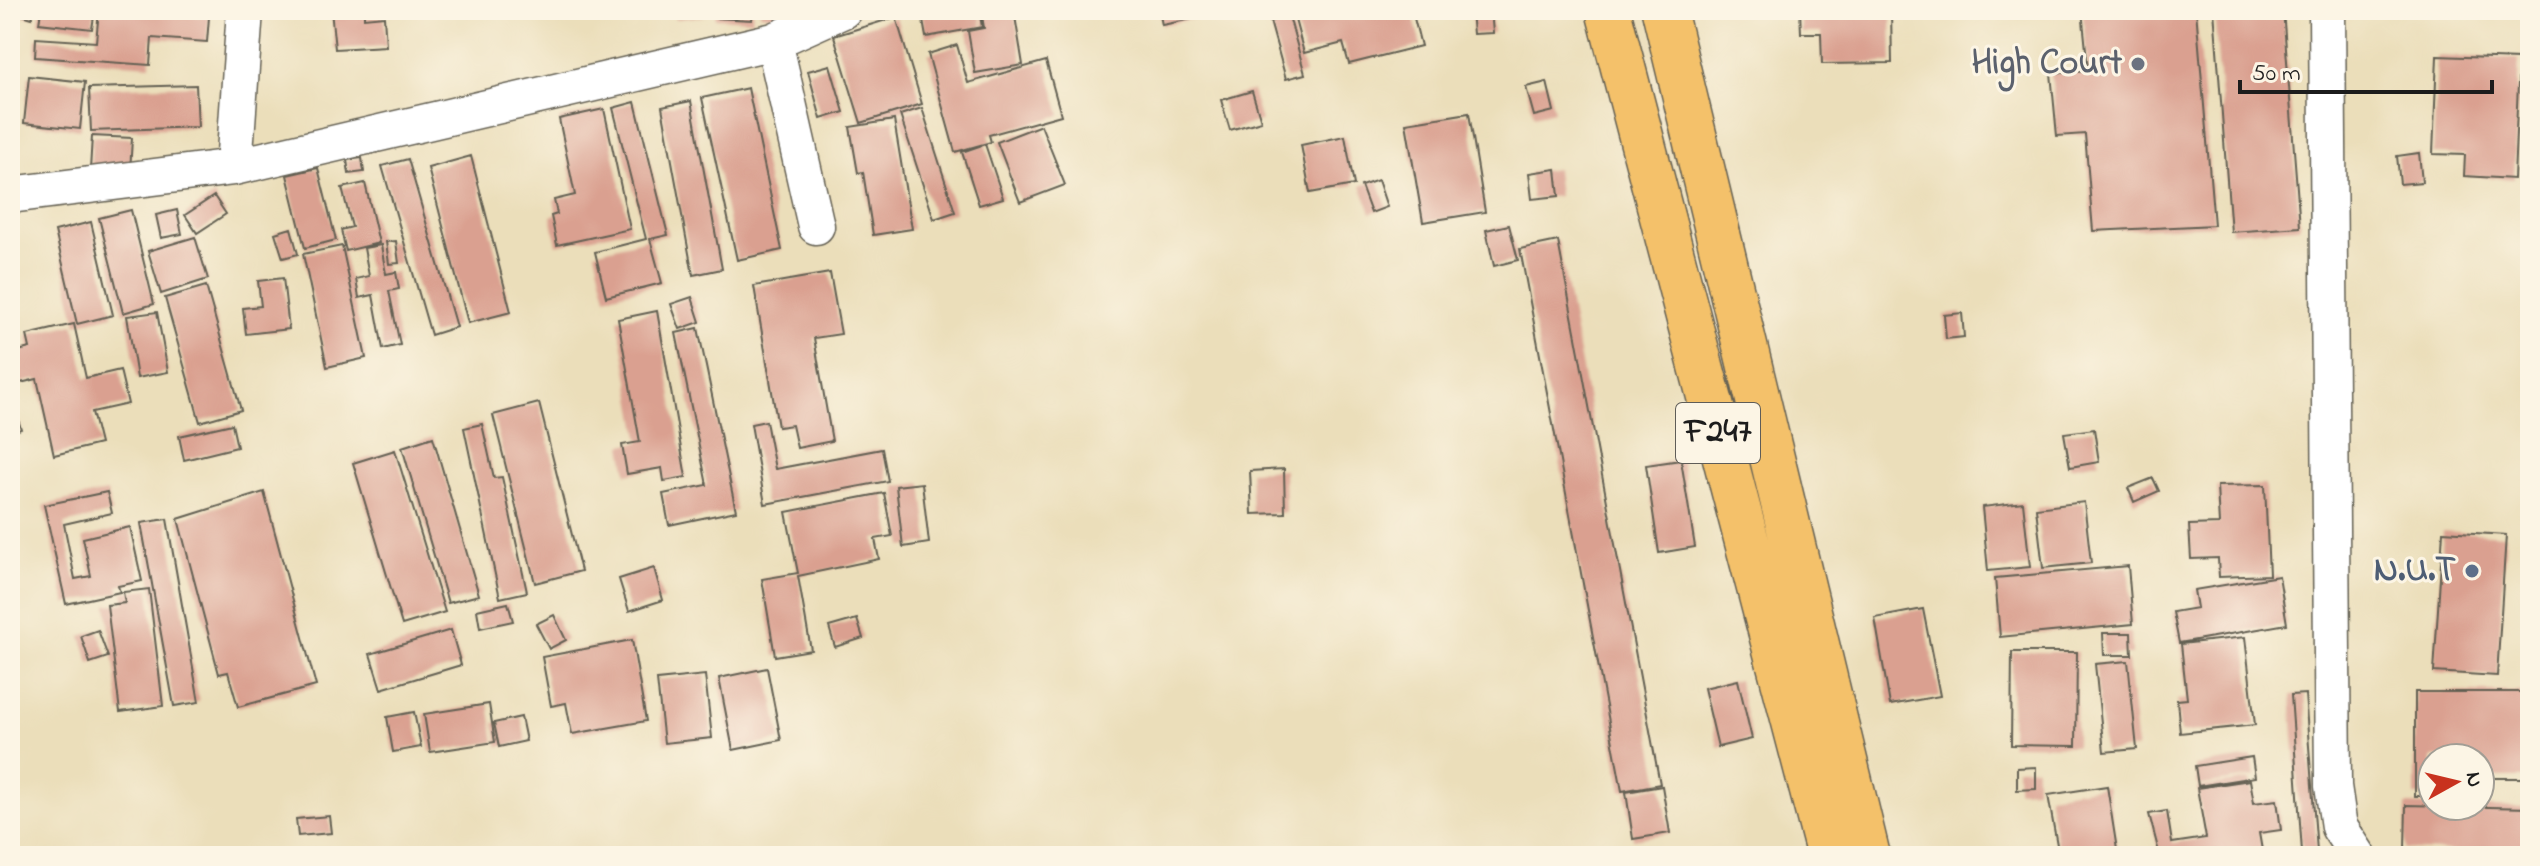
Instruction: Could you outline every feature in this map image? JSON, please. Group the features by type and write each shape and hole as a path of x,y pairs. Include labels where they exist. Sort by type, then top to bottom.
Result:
{"main road":[{"name":"F247","path":"1608,10 1829,856"},
{"name":"F247","path":"1664,10 1868,856"}],"street":[{"path":"234,167 245,10"},
{"path":"10,195 234,167 774,41 843,10"},
{"path":"2327,10 2333,786 2339,827 2358,856"},
{"path":"774,41 816,226"}],"building":[{"path":"24,10 35,10 32,18 23,15"},
{"path":"41,10 95,10 92,29 39,23"},
{"path":"99,10 209,17 207,42 152,38 150,65 35,57 36,38 96,42"},
{"path":"331,10 364,10 364,18 384,16 386,46 335,49"},
{"path":"554,10 603,10 603,16"},
{"path":"674,10 703,10 704,16 675,19"},
{"path":"716,10 753,10 752,20 715,18"},
{"path":"760,10 815,10 814,21 760,14"},
{"path":"921,10 979,10 982,27 926,37"},
{"path":"981,10 1014,10 1023,65 975,73 968,31 984,28"},
{"path":"1159,10 1200,10 1202,17 1162,25"},
{"path":"1315,10 1412,10 1421,46 1349,64 1343,43 1304,53 1294,16"},
{"path":"1471,10 1491,10 1493,33 1473,34"},
{"path":"1800,10 1891,10 1892,63 1822,64 1821,33 1801,33"},
{"path":"1922,10 1983,10 1983,12 1923,19"},
{"path":"2082,10 2196,10 2214,225 2093,231 2085,134 2057,136 2051,73 2088,70"},
{"path":"2214,10 2283,10 2300,227 2231,232"},
{"path":"1289,16 1305,74 1286,79 1270,21"},
{"path":"896,17 922,104 861,123 834,36"},
{"path":"957,45 968,83 1046,61 1061,115 989,135 991,142 955,152 928,54"},
{"path":"2437,56 2519,59 2514,179 2464,176 2465,155 2433,154"},
{"path":"830,65 844,112 821,119 808,71"},
{"path":"29,76 85,82 80,129 24,123"},
{"path":"1547,82 1554,111 1534,116 1526,87"},
{"path":"196,85 198,127 91,131 89,88"},
{"path":"748,88 782,250 737,260 702,98"},
{"path":"1252,91 1261,121 1230,130 1221,100"},
{"path":"691,101 722,269 693,275 662,107"},
{"path":"635,102 668,235 650,239 662,283 606,297 595,252 646,239 613,108"},
{"path":"922,108 955,212 934,219 900,115"},
{"path":"604,109 630,229 557,245 551,216 557,214 554,200 575,195 559,119"},
{"path":"1469,113 1485,212 1423,222 1406,123"},
{"path":"894,120 912,229 873,235 863,172 858,173 850,127"},
{"path":"1041,125 1065,185 1020,202 997,142"},
{"path":"92,136 132,138 130,172 90,170"},
{"path":"1345,136 1354,185 1310,193 1301,145"},
{"path":"10,138 17,159 10,161"},
{"path":"985,144 1003,198 979,205 962,152"},
{"path":"2419,153 2422,182 2400,184 2397,156"},
{"path":"471,156 511,312 468,323 428,168"},
{"path":"362,158 364,172 349,174 347,160"},
{"path":"408,159 456,327 431,335 382,166"},
{"path":"318,168 336,240 305,248 287,175"},
{"path":"1556,169 1559,196 1532,199 1529,173"},
{"path":"1378,180 1387,207 1371,213 1361,186"},
{"path":"365,183 379,243 346,251 341,230 352,227 342,188"},
{"path":"214,196 226,214 197,233 185,215"},
{"path":"131,210 154,304 123,313 99,218"},
{"path":"177,210 182,234 161,238 156,215"},
{"path":"91,222 113,315 77,324 55,231"},
{"path":"1509,225 1518,260 1494,266 1486,230"},
{"path":"291,228 298,254 283,258 275,233"},
{"path":"195,237 208,279 161,294 148,251"},
{"path":"396,241 399,263 389,264 386,242"},
{"path":"1558,241 1660,784 1622,791 1520,249"},
{"path":"381,245 386,274 396,272 399,289 389,291 400,345 383,349 373,295 359,298 356,279 369,276 364,248"},
{"path":"342,246 366,358 327,367 303,254"},
{"path":"830,273 841,334 814,338 832,441 797,448 792,425 778,427 754,286"},
{"path":"283,278 289,329 246,334 243,308 261,306 258,281"},
{"path":"206,286 241,410 200,422 165,298"},
{"path":"692,297 700,322 680,329 671,304"},
{"path":"657,311 686,477 664,481 662,468 627,474 622,445 640,442 618,319"},
{"path":"157,312 168,372 137,378 127,316"},
{"path":"1962,313 1964,337 1946,339 1944,315"},
{"path":"74,324 86,378 120,370 128,404 92,412 100,444 54,455 37,379 16,384 10,353 30,348 27,335"},
{"path":"698,328 736,511 669,525 663,494 707,485 676,333"},
{"path":"10,394 21,429 10,433"},
{"path":"539,403 581,571 535,583 493,415"},
{"path":"766,421 775,469 882,449 888,481 765,504 751,424"},
{"path":"232,424 237,447 184,460 179,436"},
{"path":"482,424 494,478 502,477 527,592 500,598 464,428"},
{"path":"2094,429 2099,462 2070,467 2064,433"},
{"path":"433,437 479,595 448,603 402,447"},
{"path":"395,450 445,612 402,625 353,463"},
{"path":"1681,460 1695,547 1659,553 1646,465"},
{"path":"1284,469 1285,513 1252,514 1250,471"},
{"path":"10,476 16,497 10,498"},
{"path":"2153,478 2159,491 2134,502 2128,488"},
{"path":"922,483 929,543 903,547 896,486"},
{"path":"2265,485 2269,575 2219,577 2218,558 2191,559 2189,525 2219,524 2217,486"},
{"path":"107,492 112,513 64,524 75,579 91,576 83,538 130,527 142,581 118,586 120,592 66,604 44,505"},
{"path":"264,492 316,686 238,707 228,672 219,674 178,519"},
{"path":"884,493 892,536 875,539 879,559 798,576 811,650 775,656 762,579 798,573 786,512"},
{"path":"2023,502 2030,567 1988,571 1982,507"},
{"path":"2084,502 2091,563 2043,568 2036,508"},
{"path":"167,519 199,702 174,706 141,523"},
{"path":"2443,531 2506,535 2497,676 2434,672"},
{"path":"2128,566 2133,624 2000,637 1995,578"},
{"path":"654,568 663,600 629,611 619,579"},
{"path":"2279,576 2287,624 2179,643 2173,612 2197,608 2194,590"},
{"path":"149,589 163,706 120,712 107,605 125,603 123,592"},
{"path":"508,603 513,621 480,628 477,610"},
{"path":"1923,609 1940,696 1890,705 1875,618"},
{"path":"554,615 566,640 549,649 536,624"},
{"path":"857,619 863,638 835,647 829,627"},
{"path":"98,630 108,657 90,663 81,636"},
{"path":"451,630 461,665 381,689 370,654"},
{"path":"2103,633 2131,633 2132,655 2104,655"},
{"path":"2245,637 2255,725 2180,733 2177,700 2187,699 2181,644"},
{"path":"632,640 646,721 572,734 566,703 551,706 542,657"},
{"path":"2012,652 2077,652 2076,746 2011,745"},
{"path":"2128,661 2137,749 2104,752 2095,664"},
{"path":"767,668 781,740 733,750 719,678"},
{"path":"705,675 712,738 664,743 657,680"},
{"path":"1738,680 1752,739 1718,747 1704,688"},
{"path":"2415,692 2530,692 2530,778 2496,778 2496,742 2416,742 2415,796"},
{"path":"2305,694 2317,851 2302,852 2291,695"},
{"path":"489,704 495,742 430,752 424,714"},
{"path":"414,712 421,747 393,752 387,717"},
{"path":"521,717 526,741 499,747 494,723"},
{"path":"2252,757 2255,777 2198,786 2195,766"},
{"path":"2036,767 2036,789 2017,790 2017,768"},
{"path":"2250,780 2254,803 2277,800 2281,830 2259,833 2263,856 2160,856 2149,814 2167,811 2172,843 2206,838 2197,788"},
{"path":"1662,786 1670,833 1633,839 1626,792"},
{"path":"2107,786 2118,856 2059,856 2048,795"},
{"path":"2406,805 2416,805 2416,822 2496,822 2496,807 2530,808 2530,853 2405,850"},
{"path":"329,816 331,833 298,836 296,819"},
{"path":"11,825 19,856 10,856"}],"place":[{"name":"High Court","path":"2138,64"},
{"name":"N.U.T","path":"2472,571"}]}
